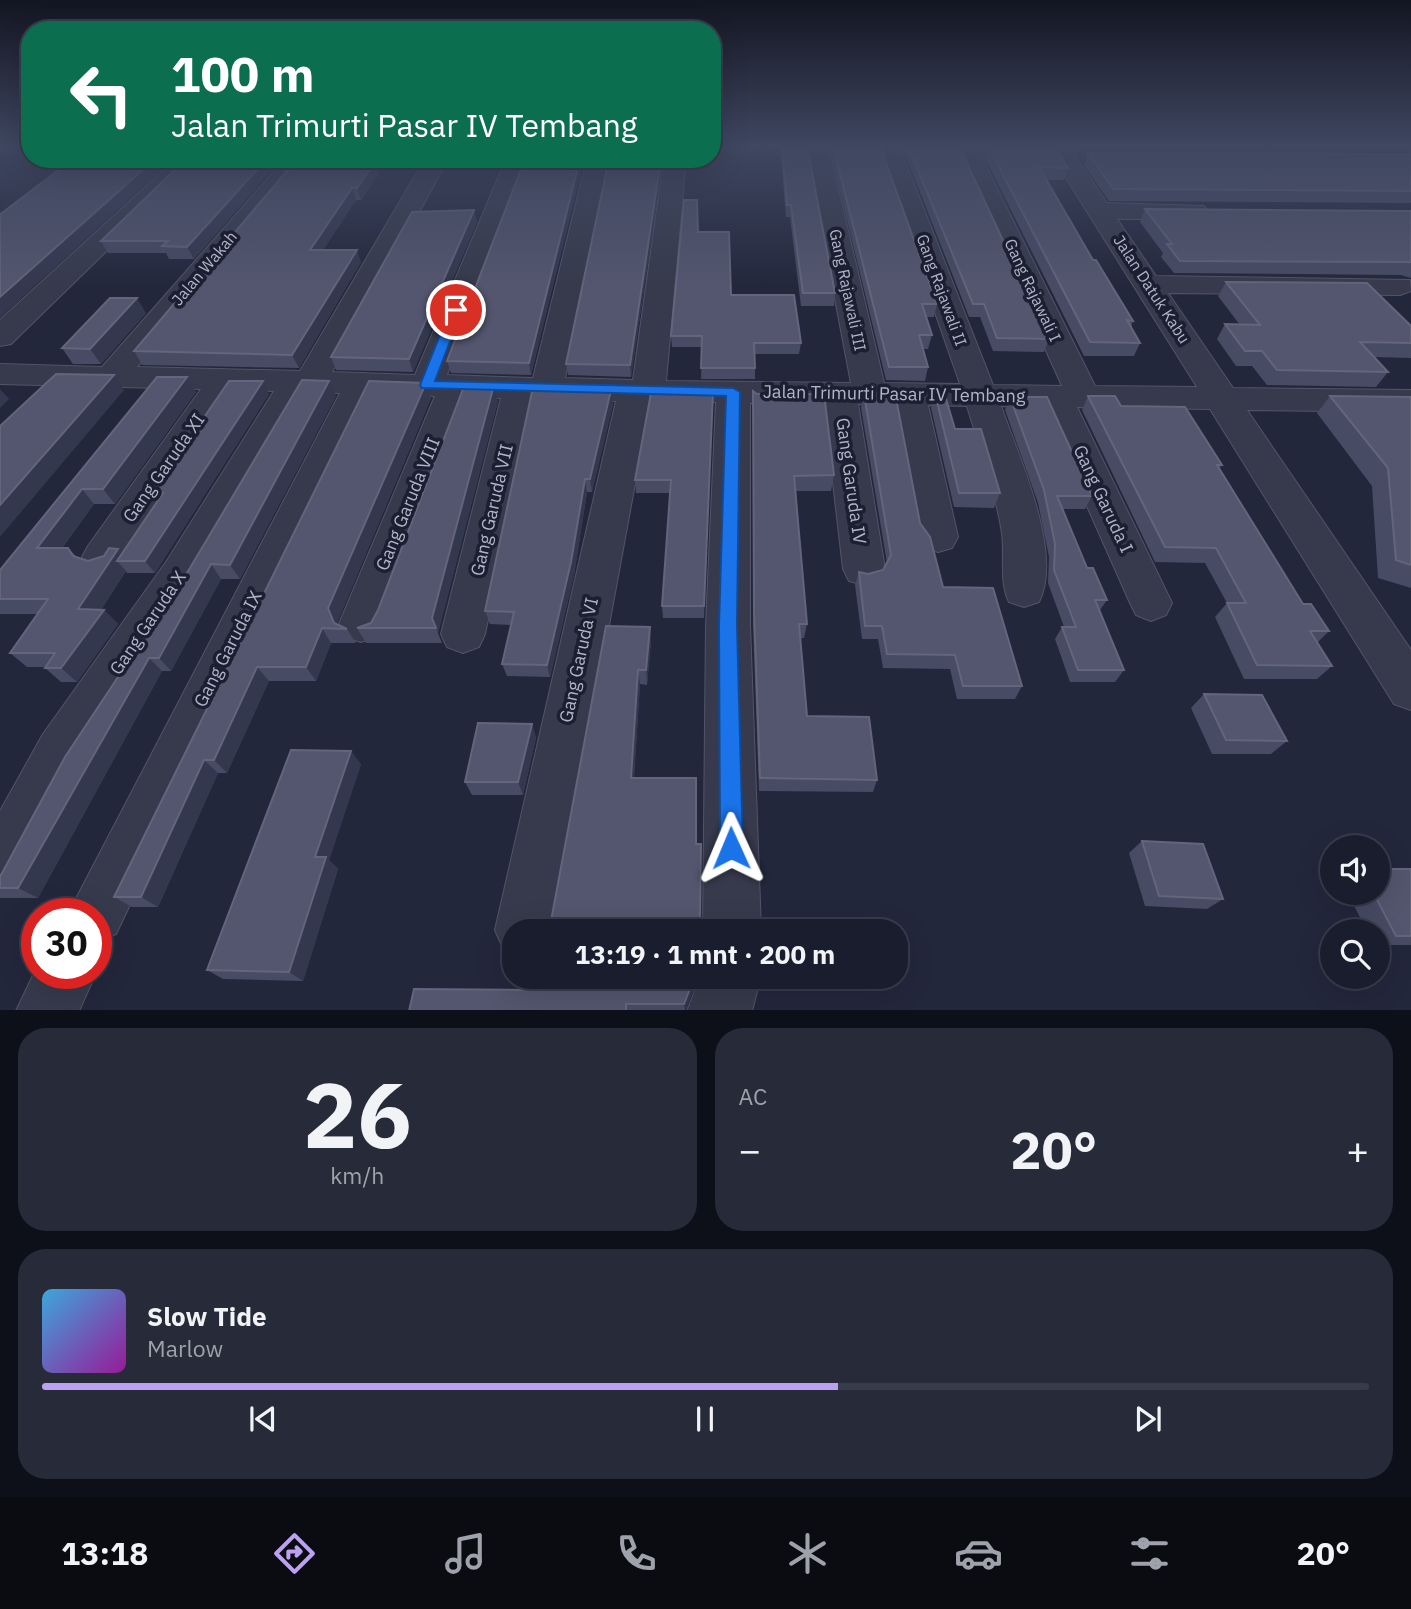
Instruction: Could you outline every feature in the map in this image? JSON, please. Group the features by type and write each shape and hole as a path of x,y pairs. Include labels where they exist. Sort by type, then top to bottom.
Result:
{"street":[{"path":"0,337 154,193"},
{"name":"Jalan Wakah","path":"112,376 268,193"},
{"name":"Gang Garuda X","path":"0,865 61,751 181,574 304,382 417,193"},
{"name":"Gang Garuda VIII","path":"361,624 506,193"},
{"name":"Gang Garuda VII","path":"463,634 588,193"},
{"name":"Gang Garuda VI","path":"526,919 641,390 670,193"},
{"name":"Gang Rajawali III","path":"824,193 854,393"},
{"name":"Gang Rajawali II","path":"906,193 981,395 1018,513 1027,563 1024,590"},
{"name":"Gang Rajawali I","path":"985,193 1069,396"},
{"name":"Jalan Datuk Kabu","path":"1092,193 1411,689"},
{"path":"1101,211 1222,212"},
{"path":"1149,284 1400,286"},
{"name":"Jalan Trimurti Pasar IV Tembang","path":"0,374 733,392 1411,401"},
{"path":"29,403 58,375"},
{"path":"131,409 157,377"},
{"name":"Gang Garuda XI","path":"102,557 225,379"},
{"name":"Gang Garuda IX","path":"104,898 361,384"},
{"path":"732,919 728,625 733,392"},
{"name":"Gang Garuda IV","path":"854,393 864,569"},
{"path":"909,393 938,537"},
{"name":"Gang Garuda I","path":"1069,396 1151,603"},
{"path":"47,1010 58,989"},
{"path":"718,1010 729,989"}],"building":[{"path":"28,193 117,193 0,297 0,214"},
{"path":"151,193 236,193 187,247 162,246 168,241 101,241"},
{"path":"268,193 349,193 310,250 357,250 292,355 134,351"},
{"path":"512,193 571,193 529,363 447,361"},
{"path":"602,193 656,193 630,365 566,364"},
{"path":"786,193 816,193 835,293 803,293 791,205 787,205"},
{"path":"845,193 897,193 937,304 922,304 932,335 919,335 928,367 889,367"},
{"path":"927,193 981,193 1049,339 997,338 984,304 973,304"},
{"path":"1013,193 1054,193 1133,321 1127,320 1140,343 1090,342"},
{"path":"684,200 697,200 698,232 729,232 731,295 794,295 801,343 754,343 755,368 701,368 702,336 671,336"},
{"path":"1145,209 1411,211 1411,262 1180,261 1167,244 1172,244"},
{"path":"474,210 409,359 331,357 412,212"},
{"path":"1226,282 1367,283 1411,326 1411,343 1360,342 1388,372 1277,370 1262,351 1245,351 1225,324 1260,325"},
{"path":"110,298 137,298 90,349 62,348"},
{"path":"56,374 114,375 0,505 0,426"},
{"path":"157,377 187,377 103,489 82,489 37,548 68,548 73,556 88,561 104,556 109,548 118,549 78,609 104,610 61,668 45,668 55,653 10,653 48,599 0,599 0,570"},
{"path":"302,380 329,381 230,565 211,564 159,658 149,658 18,888 0,888 0,875 65,757 187,573"},
{"path":"229,381 263,381 145,561 117,561 163,493 152,493"},
{"path":"369,381 426,383 328,608 334,623 347,629 322,628 306,667 257,667 214,760 204,760 141,897 114,897"},
{"path":"465,384 494,385 432,618 436,628 357,628 371,623 378,610"},
{"path":"533,387 611,390 590,479 585,479 571,562 547,665 502,664 514,612 485,611"},
{"path":"753,391 757,394 824,394 834,475 794,476 807,624 799,624 807,716 869,717 877,780 760,778 754,611"},
{"path":"713,392 704,606 662,606 671,480 635,480 651,393"},
{"path":"895,393 920,523 930,537 943,587 993,588 1022,686 963,686 955,655 887,654 882,626 865,626 859,572 868,574 883,570 891,555 864,394"},
{"path":"935,393 938,399 946,399 955,429 981,429 1000,493 959,493"},
{"path":"1088,396 1115,396 1121,406 1185,407 1222,465 1217,465 1303,604 1311,604 1329,631 1310,631 1332,666 1257,665 1227,603 1246,603 1216,548 1165,547"},
{"path":"1330,396 1411,397 1411,565 1396,560 1388,468"},
{"path":"1010,397 1047,397 1092,496 1057,496 1087,568 1093,568 1107,600 1095,600 1124,670 1078,670 1062,627 1076,627 1054,570 1055,544 1044,490"},
{"path":"606,626 650,627 646,670 638,670 631,778 696,778 696,844 701,844 700,919 551,919"},
{"path":"1204,694 1262,695 1287,741 1226,740"},
{"path":"478,723 532,724 518,782 465,782"},
{"path":"291,750 351,751 315,857 326,857 289,972 207,970"},
{"path":"1142,841 1203,844 1223,899 1159,896"},
{"path":"1390,869 1411,869 1411,936 1396,936 1390,919 1387,919 1380,905 1390,905"},
{"path":"414,989 690,989 684,1004 626,1004 626,1010 409,1010"}],"route":[{"path":"456,310 427,385 733,392 728,625 731,848"}]}
